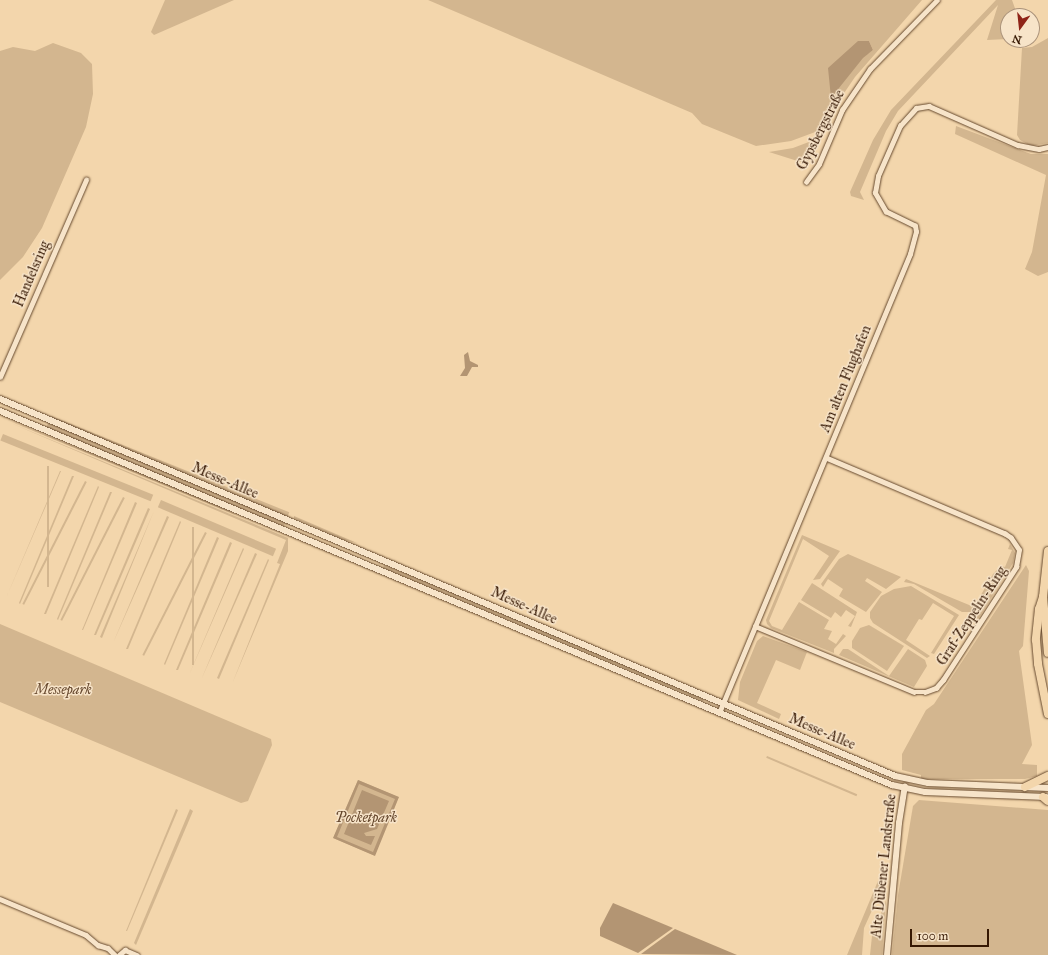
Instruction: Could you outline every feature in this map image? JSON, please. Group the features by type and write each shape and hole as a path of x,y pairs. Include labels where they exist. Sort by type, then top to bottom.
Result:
{"highway":[{"path":"1048,551 1043,597 1048,653"},
{"path":"1043,597 1039,609 1036,640 1038,664 1048,714"},
{"path":"1025,787 1048,776"}],"main road":[{"name":"Messe-Allee","path":"0,399 906,780 963,786 1048,788"},
{"name":"Messe-Allee","path":"0,411 719,713 904,789 1046,798"},
{"name":"Alte Dübener Landstraße","path":"887,955 906,780"}],"street":[{"name":"Gypsbergstraße","path":"806,182 819,164 833,128 856,88 870,69 937,0"},
{"name":"Am alten Flughafen","path":"719,713 910,254 916,232 912,224 886,212 880,206 875,193 878,176 900,126 910,112 916,108 929,106 951,114 1018,145 1038,149 1048,148"},
{"name":"Handelsring","path":"0,377 86,180"},
{"name":"Graf-Zeppelin-Ring","path":"756,626 914,692 925,692 936,688 943,680 1016,567 1019,550 1011,538 1005,534 826,458"},
{"path":"0,898 86,935 98,945 108,948 115,955"},
{"path":"96,950 98,945"},
{"path":"120,955 125,950 138,953"}],"green space":[{"path":"165,0 234,0 154,35 151,32"},
{"path":"428,0 922,0 855,77 840,99 826,128 791,141 756,146 702,124 692,113","holes":["869,41 873,50 863,57 831,97"]},
{"path":"996,0 1012,0 1015,8 1000,8 1000,39 987,40 998,5 898,111 886,131 860,192 864,200 851,196 850,192 873,140 891,110"},
{"path":"1048,38 1048,143 1031,146 1020,140 1017,135 1022,48 1040,48 1040,42"},
{"path":"53,43 81,53 92,64 93,94 86,127 42,228 23,257 0,280 0,51 13,47 35,51"},
{"path":"956,126 1031,154 1048,154 1048,272 1038,276 1025,269 1032,252 1046,175 955,134"},
{"path":"822,137 807,164 769,152 793,148"},
{"path":"1,408 70,437 113,450 288,522 287,525 69,438"},
{"path":"51,416 289,512 284,526 45,430"},
{"path":"0,417 213,502 238,516 5,419"},
{"path":"8,422 288,538 288,551 232,684 280,564 277,563 286,540"},
{"path":"3,434 153,495 151,501 0,440"},
{"path":"47,466 49,466 49,587 47,587"},
{"path":"60,471 61,471 6,598"},
{"path":"72,476 74,476 20,604 19,603"},
{"path":"85,481 87,482 24,605 22,604"},
{"path":"98,486 99,487 46,614 44,614"},
{"path":"110,492 112,492 58,620 57,619"},
{"path":"123,497 125,498 62,621 60,620"},
{"path":"161,500 276,549 273,556 158,507"},
{"path":"135,502 137,503 82,630"},
{"path":"148,508 150,509 96,635 94,635"},
{"path":"154,511 102,638 100,637"},
{"path":"167,516 169,517 113,643"},
{"path":"294,516 357,543 344,540 294,518"},
{"path":"180,521 181,522 128,649 126,649"},
{"path":"192,527 194,527 194,665 192,665"},
{"path":"205,532 207,533 144,656 142,655"},
{"path":"802,535 840,551 820,579 813,580 829,556 803,539 769,621 772,626 782,630 799,602 829,620 824,629 832,631 828,639 836,644 843,634 846,636 834,649 834,653 771,628 767,624 766,620"},
{"path":"217,537 219,538 165,665 164,664"},
{"path":"230,542 232,543 178,670 176,670"},
{"path":"1010,544 1015,553 1013,563 978,619 976,618 980,612 962,612 914,584 904,582 906,579 974,607 993,574 1001,566 1005,567 1012,550 1008,549"},
{"path":"243,548 244,549 189,675"},
{"path":"255,553 257,554 201,680"},
{"path":"848,554 901,577 886,589 867,578 865,581 882,592 866,612 839,596 843,589 828,579 823,587 821,584 839,559"},
{"path":"268,559 269,560 219,679 217,678"},
{"path":"384,565 477,602 704,699 703,701 383,568"},
{"path":"1026,565 1029,571 1023,646 1019,651 1032,745 1022,764 1037,765 1037,776 1025,779 921,779 921,775 902,770 902,754 926,710 934,704"},
{"path":"812,583 857,612 851,627 848,626 855,616 846,610 841,617 835,612 831,618 801,600"},
{"path":"911,586 959,615 934,654 931,653 954,616 933,603 922,620 919,619 906,640 930,656 927,658 873,623 870,618 870,612 881,596 894,589"},
{"name":"Messepark","path":"0,624 271,739 272,745 248,801 241,803 0,702"},
{"path":"869,625 904,646 887,671 852,648 852,641 860,628"},
{"path":"763,636 807,652 800,670 776,660 757,703 781,714 779,719 738,700 740,682 757,641"},
{"path":"843,649 848,649 889,676 908,649 925,660 927,666 914,687 839,655"},
{"path":"767,756 857,794 856,796 766,758"},
{"name":"Pocketpark","path":"358,780 399,797 374,855 333,838"},
{"path":"919,800 1048,810 1048,955 892,955 898,895 913,806"},
{"path":"176,809 178,810 126,931"},
{"path":"190,809 193,811 136,945 134,943"},
{"path":"878,881 883,886 864,928 862,955 847,955"},
{"path":"886,900 882,955 870,955 872,936"}],"shaded area":[{"path":"858,41 869,41 873,50 863,58 831,98 828,68"},
{"path":"468,352 470,361 478,365 478,367 472,367 467,376 460,376 465,368 464,355"},
{"path":"358,780 399,797 375,856 333,838","holes":["359,784 395,799 373,852 337,837"]},
{"path":"362,790 389,801 377,829 364,833 366,836 375,836 371,845 344,834"},
{"path":"613,903 673,928 638,953 600,936 600,928"},
{"path":"675,929 737,955 641,954"}]}
